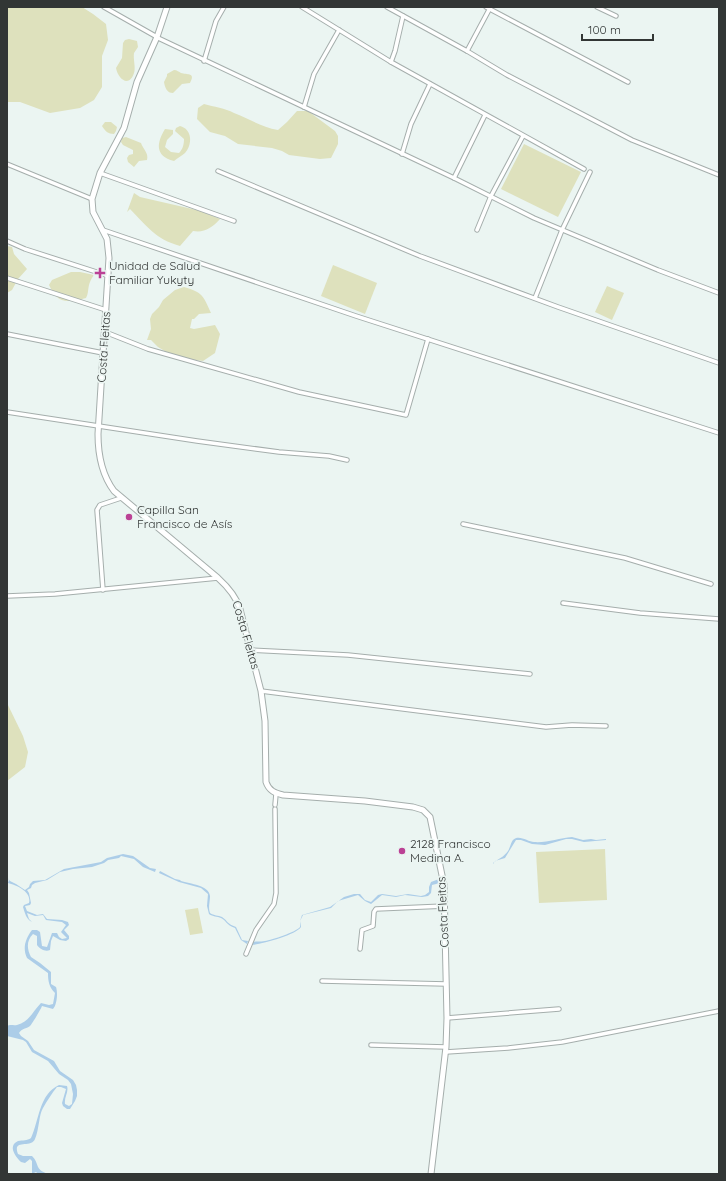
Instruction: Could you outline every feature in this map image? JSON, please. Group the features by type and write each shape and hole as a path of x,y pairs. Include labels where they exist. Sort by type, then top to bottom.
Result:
{"main road":[{"path":"92,199 100,173 122,133 137,82 156,37 166,7"},
{"name":"Costa Fleitas","path":"92,199 93,212 103,230 108,247 109,276 99,425 99,450 102,466 109,485 121,498 218,578 228,587 237,599 261,691 265,721 266,782 269,788 276,794 365,801 413,807 423,810 430,817 444,885 447,1018 446,1049 431,1174"}],"street":[{"path":"104,7 156,37 204,61 562,230 658,270 719,293"},
{"path":"204,61 216,21 224,7"},
{"path":"302,7 391,62 584,169"},
{"path":"387,7 507,75 632,140 719,175"},
{"path":"597,7 616,16"},
{"path":"467,51 488,8 628,82"},
{"path":"391,62 396,50 403,16"},
{"path":"304,108 314,74 339,30"},
{"path":"402,154 411,124 430,84"},
{"path":"454,178 485,115"},
{"path":"477,230 491,196 523,136"},
{"path":"7,164 92,199"},
{"path":"218,171 420,256 719,363"},
{"path":"535,298 562,230 590,172"},
{"path":"100,173 234,221"},
{"path":"103,230 428,339 719,433"},
{"path":"7,241 25,249 109,276"},
{"path":"7,278 106,310"},
{"path":"105,332 155,351 299,392 406,415 428,339"},
{"path":"7,334 103,353"},
{"path":"7,412 197,441 279,452 329,456 347,460"},
{"path":"103,590 97,510 100,505 121,498"},
{"path":"463,524 625,558 711,584"},
{"path":"7,596 103,590 218,578"},
{"path":"563,603 640,613 719,619"},
{"path":"251,650 348,655 530,674"},
{"path":"261,691 546,727 572,725 606,726"},
{"path":"246,954 256,930 274,904 276,893 276,794"},
{"path":"360,949 362,930 373,926 374,912 376,909 445,906"},
{"path":"322,981 446,984"},
{"path":"447,1018 559,1009"},
{"path":"371,1045 446,1049 508,1048 562,1042 719,1011"}],"green space":[{"path":"7,7 82,7 106,24 108,40 102,56 102,87 94,100 80,108 50,113 20,102 7,102"},
{"path":"129,39 137,41 138,47 134,53 134,73 132,78 127,81 119,76 116,68 122,58 123,43 125,40"},
{"path":"174,70 190,75 192,79 190,83 182,84 173,93 167,90 164,82 167,74"},
{"path":"204,104 227,110 261,125 278,130 297,111 308,111 335,131 338,136 338,144 331,158 320,159 289,155 272,148 238,144 225,136 210,132 197,119 198,108"},
{"path":"105,122 111,122 117,127 114,134 108,133 104,129 102,126"},
{"path":"180,126 189,133 190,141 188,149 185,153 174,161 163,156 160,152 159,144 165,129 173,130 173,134 167,140 165,147 171,152 179,153 183,146 184,139 175,131 176,128"},
{"path":"126,137 141,143 147,153 147,160 139,161 134,167 128,162 127,158 129,155 133,154 133,150 123,145 121,142 122,138"},
{"path":"524,144 581,172 558,217 501,189"},
{"path":"134,193 140,197 201,211 220,219 208,229 193,231 180,246 158,236 130,209 127,212"},
{"path":"7,246 12,247 14,254 27,269 18,279 12,290 7,293"},
{"path":"333,265 377,283 365,314 321,296"},
{"path":"71,272 94,275 90,282 86,298 71,301 60,299 49,285 52,280"},
{"path":"607,286 624,293 612,320 595,312"},
{"path":"184,287 199,293 204,298 211,313 199,314 192,319 190,328 194,329 215,325 220,334 215,353 203,361 187,359 168,353 158,347 151,340 147,340 151,329 150,319 152,314 163,300 175,290"},
{"path":"7,703 23,736 28,752 25,767 7,781"},
{"path":"605,849 607,900 539,903 536,852"},
{"path":"198,908 203,933 190,935 185,910"}],"water":[{"path":"572,837 583,840 606,839 584,842 566,839 545,845 532,844 521,840 516,840 505,858 496,861 509,850 512,841 515,838 532,842"},
{"path":"123,854 133,856 150,868 156,869 155,872 143,867 134,859 121,856 92,867 60,872 47,880 35,883 27,890 31,903 30,905 25,906 27,911 37,915 43,914 47,919 68,922 69,925 64,930 69,936 69,939 66,941 60,940 53,936 50,950 46,951 37,945 37,936 33,934 29,939 28,948 31,957 51,972 51,984 56,987 57,999 53,1009 42,1006 30,1026 21,1030 19,1033 28,1041 34,1050 54,1061 60,1071 73,1080 77,1090 75,1101 70,1109 67,1109 62,1103 66,1089 57,1087 42,1111 35,1139 33,1142 18,1146 18,1154 23,1156 32,1156 39,1168 48,1174 38,1174 36,1172 32,1174 32,1161 30,1159 25,1163 21,1162 14,1152 13,1146 18,1141 31,1138 43,1101 52,1089 59,1085 67,1086 65,1104 69,1106 72,1104 73,1094 71,1084 68,1080 59,1074 48,1061 32,1052 23,1040 7,1036 7,1026 21,1024 41,1003 49,1005 53,1004 55,993 49,984 48,973 27,958 25,943 32,930 37,930 40,932 42,946 47,947 52,933 57,933 62,939 67,938 61,932 66,925 62,922 46,920 43,915 35,916 27,913 32,922 30,921 26,916 23,907 29,903 26,892 16,885 8,883 9,880 7,877 10,881 25,890 33,881 45,880 64,869 101,862 107,858"},
{"path":"160,871 175,879 206,889 210,896 210,913 222,917 229,924 236,927 242,940 248,941 247,944 241,940 235,928 230,925 220,917 209,914 207,906 208,894 201,888 179,882 159,873"},
{"path":"439,879 440,883 432,885 431,893 428,896 422,897 405,895 396,897 382,895 371,904 365,901 358,895 339,901 344,897 354,894 360,894 365,900 371,902 378,895 382,894 396,896 408,894 421,896 429,892 431,882"},
{"path":"337,902 331,908 303,915 300,921 302,915 330,907"},
{"path":"300,921 301,927 293,933 271,941 252,945 252,942 284,936 298,929 300,927"}],"place":[{"name":"Unidad de Salud Familiar Yukyty","path":"100,273"},
{"name":"Capilla San Francisco de Asís","path":"129,517"},
{"name":"2128 Francisco Medina A.","path":"402,851"}]}
